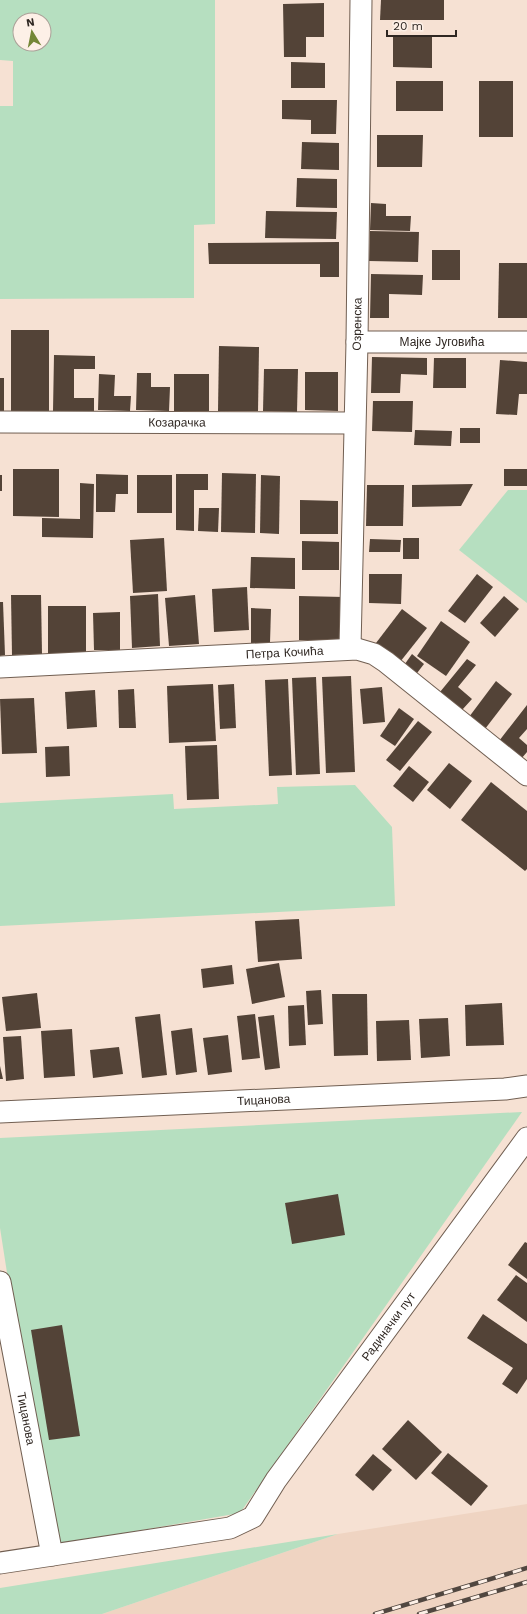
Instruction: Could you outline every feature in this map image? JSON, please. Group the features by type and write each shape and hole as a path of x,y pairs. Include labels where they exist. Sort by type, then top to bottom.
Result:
{"street":[{"name":"Озренска","path":"350,648 357,342 361,0"},
{"name":"Мајке Југовића","path":"357,342 527,342"},
{"name":"Козарачка","path":"0,422 354,423"},
{"name":"Петра Кочића","path":"0,667 350,648 374,654 386,662 527,775"},
{"name":"Тицанова","path":"0,1112 497,1089 527,1086"},
{"name":"Радиначки пут","path":"52,1555 230,1528 253,1517 280,1473 527,1138"},
{"name":"Тицанова","path":"0,1282 52,1555"},
{"path":"0,1563 52,1555"}],"shaded area":[{"path":"527,1504 527,1614 102,1614 338,1534"}],"green space":[{"path":"0,0 215,0 215,224 194,225 194,298 0,299 0,106 13,106 13,61 0,60"},
{"path":"508,490 527,490 527,603 459,550"},
{"path":"355,785 392,827 395,906 0,926 0,803 173,794 174,809 278,804 277,787"},
{"path":"522,1112 240,1513 50,1546 0,1228 0,1138"},
{"path":"338,1534 102,1614 0,1614 0,1588"}],"building":[{"path":"381,0 444,0 444,20 380,20"},
{"path":"324,3 324,37 306,37 306,57 284,57 283,4"},
{"path":"393,36 432,37 432,68 393,67"},
{"path":"291,62 325,63 325,88 291,88"},
{"path":"396,81 443,81 443,111 396,111"},
{"path":"479,81 513,81 513,137 479,137"},
{"path":"282,100 337,100 336,134 311,134 311,120 282,119"},
{"path":"377,135 423,135 422,167 377,167"},
{"path":"302,142 339,143 339,170 301,169"},
{"path":"297,178 337,179 337,208 296,207"},
{"path":"371,203 386,204 386,216 411,216 410,231 370,230"},
{"path":"266,211 337,212 336,239 265,238"},
{"path":"370,231 419,232 418,262 369,261"},
{"path":"339,242 339,277 320,277 320,264 209,264 208,243"},
{"path":"432,250 460,250 460,280 432,280"},
{"path":"499,263 527,263 527,318 498,318"},
{"path":"371,274 423,275 422,295 389,294 389,318 370,318"},
{"path":"11,330 49,330 49,412 11,412"},
{"path":"219,346 259,347 258,411 218,411"},
{"path":"54,355 95,356 95,369 74,369 74,398 94,398 94,411 53,411"},
{"path":"372,357 427,358 427,375 401,374 400,393 371,393"},
{"path":"434,358 466,358 466,388 433,388"},
{"path":"500,360 527,362 527,394 519,394 517,415 496,414"},
{"path":"264,369 298,369 297,412 263,411"},
{"path":"305,372 338,372 338,411 305,410"},
{"path":"137,373 151,373 151,387 170,387 169,411 136,410"},
{"path":"99,374 115,375 114,396 131,396 130,411 98,410"},
{"path":"174,374 209,374 209,411 174,411"},
{"path":"0,378 4,378 4,412 0,412"},
{"path":"373,401 413,401 412,432 372,431"},
{"path":"460,428 480,428 480,443 460,443"},
{"path":"415,430 452,431 451,446 414,445"},
{"path":"13,469 59,469 59,517 13,516"},
{"path":"504,469 527,469 527,486 504,486"},
{"path":"222,473 256,474 255,533 221,532"},
{"path":"96,474 128,475 128,494 116,494 115,512 96,512"},
{"path":"176,474 208,474 208,490 194,490 194,531 176,530"},
{"path":"0,475 2,475 2,491 0,491"},
{"path":"137,475 172,475 172,513 137,513"},
{"path":"261,475 280,476 279,534 260,533"},
{"path":"80,483 94,484 93,538 42,537 42,518 80,519"},
{"path":"473,484 461,506 412,507 412,485"},
{"path":"367,485 404,485 403,526 366,526"},
{"path":"300,500 338,501 338,534 300,534"},
{"path":"199,508 219,508 218,532 198,531"},
{"path":"164,538 167,591 133,593 130,540"},
{"path":"403,538 419,538 419,559 403,559"},
{"path":"370,539 401,540 400,552 369,552"},
{"path":"302,541 339,542 339,570 302,570"},
{"path":"251,557 295,558 295,589 250,588"},
{"path":"369,574 402,574 401,604 369,603"},
{"path":"477,574 493,587 465,623 448,611"},
{"path":"247,587 249,630 214,632 212,589"},
{"path":"158,594 160,646 132,648 130,596"},
{"path":"11,595 41,595 42,654 12,655"},
{"path":"195,595 199,644 169,646 165,598"},
{"path":"299,596 344,597 344,640 299,640"},
{"path":"504,596 519,609 495,637 480,623"},
{"path":"0,602 3,602 5,655 0,656"},
{"path":"48,606 86,606 86,654 48,654"},
{"path":"251,608 271,609 270,643 251,643"},
{"path":"402,609 427,628 400,662 376,643"},
{"path":"120,612 120,650 94,650 93,613"},
{"path":"441,621 470,642 446,676 417,656"},
{"path":"412,654 424,664 414,677 402,668"},
{"path":"467,659 476,665 458,687 472,699 462,710 440,692"},
{"path":"351,676 355,772 326,773 322,677"},
{"path":"316,677 320,774 296,775 292,678"},
{"path":"288,679 292,775 269,776 265,680"},
{"path":"496,681 512,694 485,729 469,717"},
{"path":"213,684 216,741 169,743 167,686"},
{"path":"234,684 236,728 220,729 218,685"},
{"path":"382,687 385,722 363,724 360,689"},
{"path":"134,689 136,728 119,728 118,690"},
{"path":"95,690 97,727 67,729 65,692"},
{"path":"34,698 37,753 2,754 0,699"},
{"path":"527,705 527,729 519,738 527,745 527,752 521,759 499,741"},
{"path":"399,708 414,719 395,746 380,736"},
{"path":"418,721 432,732 400,771 386,760"},
{"path":"217,745 219,799 187,800 185,746"},
{"path":"69,746 70,776 46,777 45,747"},
{"path":"449,763 472,781 450,809 427,790"},
{"path":"409,766 429,782 413,802 393,786"},
{"path":"491,782 527,811 527,869 525,871 461,820"},
{"path":"299,919 302,959 258,962 255,921"},
{"path":"279,963 285,997 252,1004 246,969"},
{"path":"232,965 234,984 203,988 201,969"},
{"path":"321,990 323,1024 308,1025 306,991"},
{"path":"37,993 41,1028 6,1031 2,997"},
{"path":"332,994 367,994 368,1055 334,1056"},
{"path":"502,1003 504,1045 466,1046 465,1005"},
{"path":"304,1005 306,1045 289,1046 288,1006"},
{"path":"160,1014 167,1075 142,1078 135,1017"},
{"path":"255,1014 260,1058 242,1060 237,1016"},
{"path":"274,1015 280,1068 265,1070 258,1017"},
{"path":"448,1018 450,1056 421,1058 419,1019"},
{"path":"409,1020 411,1060 377,1061 376,1021"},
{"path":"192,1028 197,1072 176,1075 171,1031"},
{"path":"72,1029 75,1076 44,1078 41,1031"},
{"path":"228,1035 232,1072 208,1075 203,1038"},
{"path":"21,1036 24,1079 6,1081 3,1037"},
{"path":"119,1047 123,1074 93,1078 90,1050"},
{"path":"0,1066 3,1079 0,1079"},
{"path":"338,1194 345,1235 292,1244 285,1203"},
{"path":"525,1242 527,1243 527,1279 508,1265"},
{"path":"516,1275 527,1283 527,1322 497,1300"},
{"path":"483,1314 527,1344 527,1379 517,1394 502,1384 513,1368 467,1338"},
{"path":"62,1325 80,1436 49,1440 31,1330"},
{"path":"408,1420 442,1452 416,1480 382,1449"},
{"path":"448,1453 488,1486 471,1506 431,1473"},
{"path":"373,1454 392,1470 373,1491 355,1475"}],"railway":[{"path":"375,1614 527,1568"},
{"path":"419,1614 527,1582"}]}
